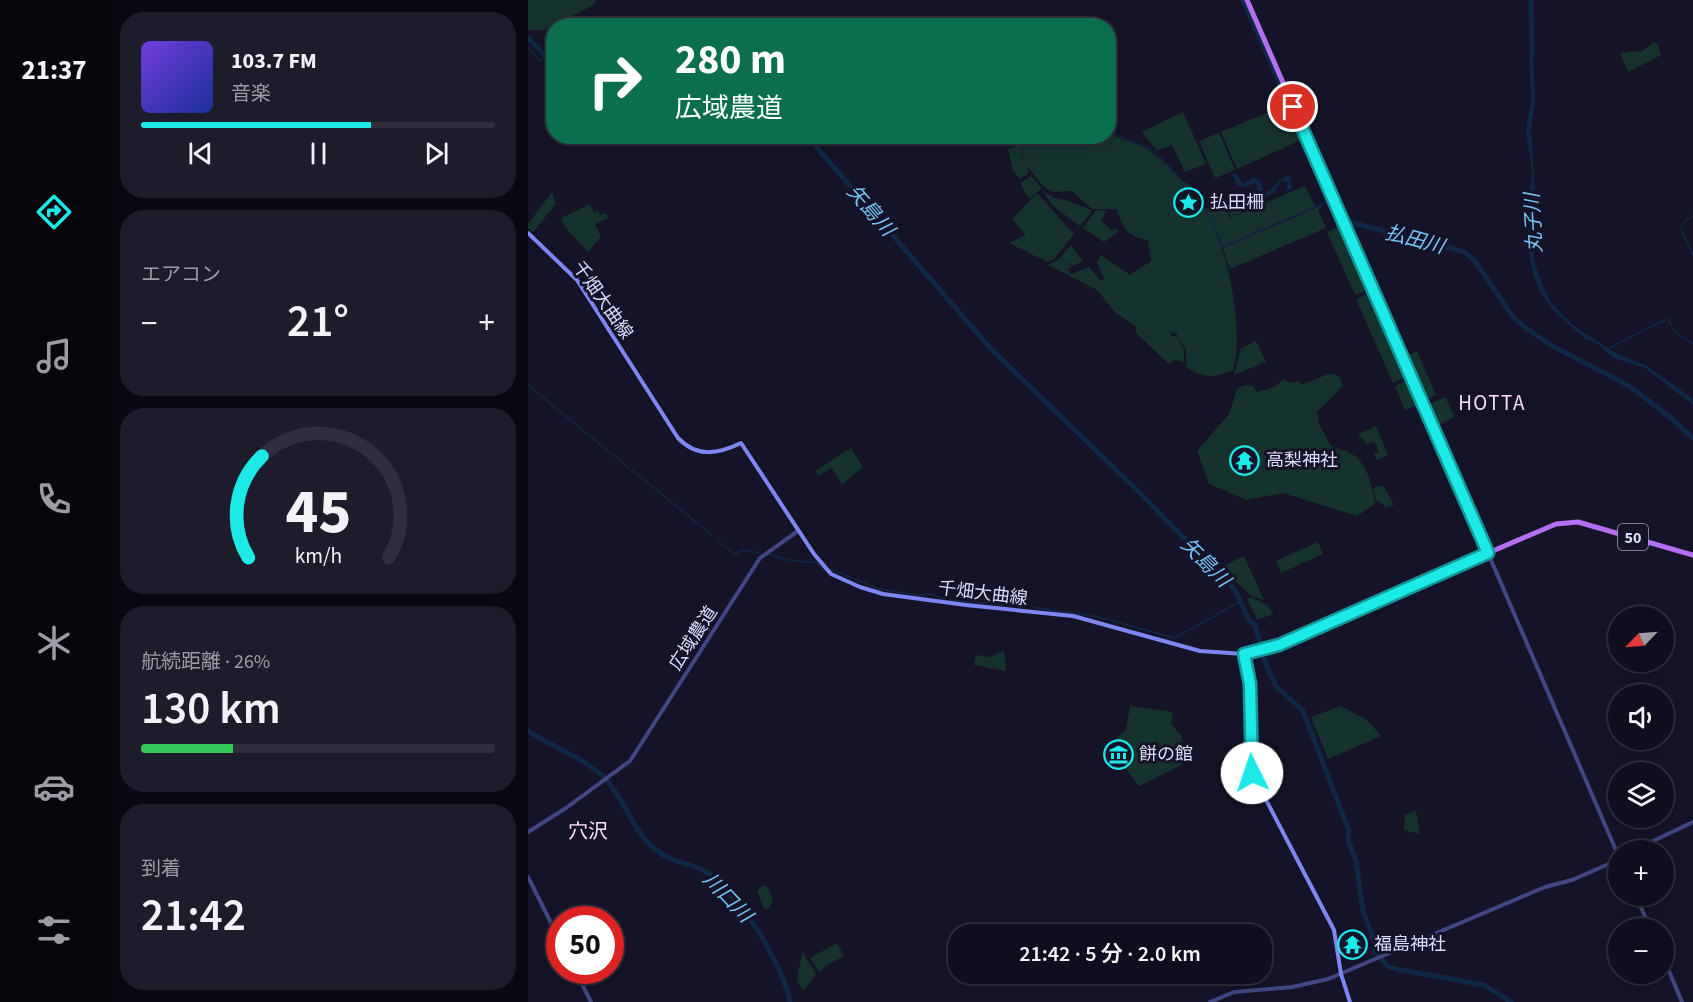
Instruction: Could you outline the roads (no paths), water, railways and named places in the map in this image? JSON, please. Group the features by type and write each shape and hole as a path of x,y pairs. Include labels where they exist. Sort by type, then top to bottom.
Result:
{"main road":[{"path":"1247,0 1488,553"},
{"name":"千畑大曲線","path":"528,233 577,280 678,438 690,447 709,453 722,452 741,443 798,531 831,574 884,594 1072,616 1200,651 1244,654"},
{"name":"50","path":"1488,553 1556,525 1578,522 1693,555"},
{"path":"1244,654 1250,684 1252,773 1334,930 1341,974 1350,1002"}],"street":[{"name":"広域農道","path":"528,832 566,808 619,769 636,753 760,558 798,531"},
{"path":"1244,654 1267,650 1488,553 1612,840"},
{"path":"1655,840 1693,822"},
{"path":"1209,1002 1234,992 1292,987 1341,974 1526,894 1572,880 1608,864"},
{"path":"528,876 546,913"},
{"path":"1674,983 1682,1002"},
{"path":"582,984 591,1002"}],"water":[{"path":"1533,50 1535,101 1531,129 1536,209 1533,248 1535,264 1544,288 1551,303 1574,326 1614,352 1647,366 1692,398 1693,405 1645,368 1613,358 1598,344 1585,339 1554,311 1540,292 1533,274 1529,253 1528,216 1532,169 1526,131 1531,99 1529,51"},
{"path":"1236,173 1243,184 1253,178 1259,179 1264,193 1288,175 1291,177 1292,188 1286,191 1288,183 1282,180 1274,193 1265,198 1258,193 1256,183 1244,187 1237,185 1232,174"}],"waterway":[{"name":"払田川","path":"1243,0 1331,199"},
{"name":"丸子川","path":"1531,0 1532,55"},
{"name":"矢島川","path":"528,38 546,57"},
{"path":"528,47 540,62 544,57"},
{"path":"1116,134 1154,151 1183,182 1190,186 1214,225 1223,247 1331,200"},
{"name":"矢島川","path":"814,144 991,349 1139,492 1235,590 1250,622 1255,625 1267,667 1276,686 1303,711 1349,831 1348,840 1356,861 1363,911 1375,943 1375,952 1388,966 1396,969 1484,985 1511,1002"},
{"path":"1693,216 1686,220 1681,229 1693,255"},
{"name":"払田川","path":"1342,220 1465,252 1475,261 1513,317 1525,327 1564,352 1638,392 1668,416"},
{"path":"1645,329 1668,319 1675,332 1693,344"},
{"path":"1608,349 1643,331"},
{"path":"528,385 629,468"},
{"name":"払田川","path":"1670,417 1693,438"},
{"path":"632,470 713,536"},
{"path":"716,539 734,554 743,550 760,553"},
{"path":"768,554 788,560 817,563 825,571"},
{"path":"830,569 879,589 917,595 932,594 945,600"},
{"path":"950,600 1026,607"},
{"path":"1032,607 1098,617 1175,638 1241,601"},
{"name":"川口川","path":"528,731 581,760 600,774 614,790 641,834 655,849 668,858 704,871 731,894 769,949 779,969 790,1002"}],"place":[{"name":"払田柵","path":"1189,202"},
{"name":"高梨神社","path":"1245,460"},
{"name":"餅の館","path":"1118,754"},
{"name":"福島神社","path":"1353,944"}],"district":[{"name":"HOTTA","path":"1492,403"},
{"name":"穴沢","path":"588,831"}]}
